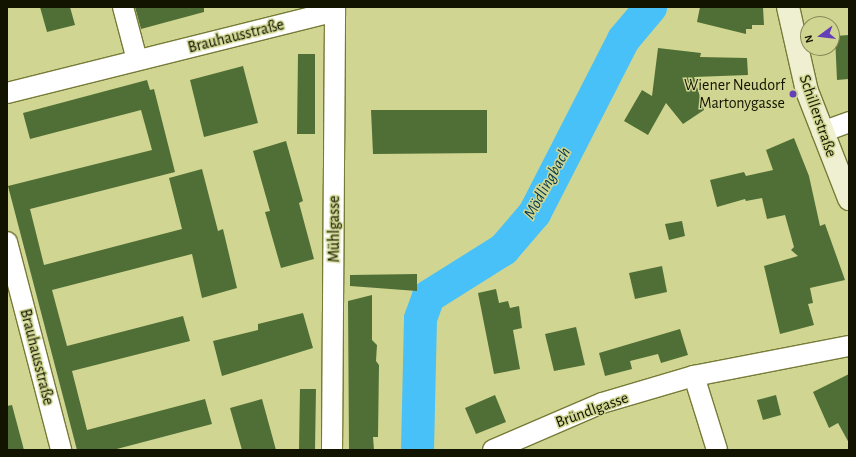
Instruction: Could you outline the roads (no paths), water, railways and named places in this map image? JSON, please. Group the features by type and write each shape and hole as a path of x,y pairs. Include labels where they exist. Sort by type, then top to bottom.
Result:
{"street":[{"path":"123,7 137,60"},
{"name":"Schillerstraße","path":"788,7 808,91 822,132 849,199"},
{"name":"Brauhausstraße","path":"7,93 335,9"},
{"name":"Mühlgasse","path":"332,450 335,9"},
{"path":"822,132 849,122"},
{"name":"Brauhausstraße","path":"7,242 61,450"},
{"name":"Bründlgasse","path":"493,450 602,404 694,376 849,346"},
{"path":"694,376 717,450"}],"waterway":[{"name":"Mödlingbach","path":"417,450 420,318 428,296 503,249 534,213 623,39 650,7"}],"place":[{"name":"Wiener Neudorf Martonygasse","path":"793,94"}]}
